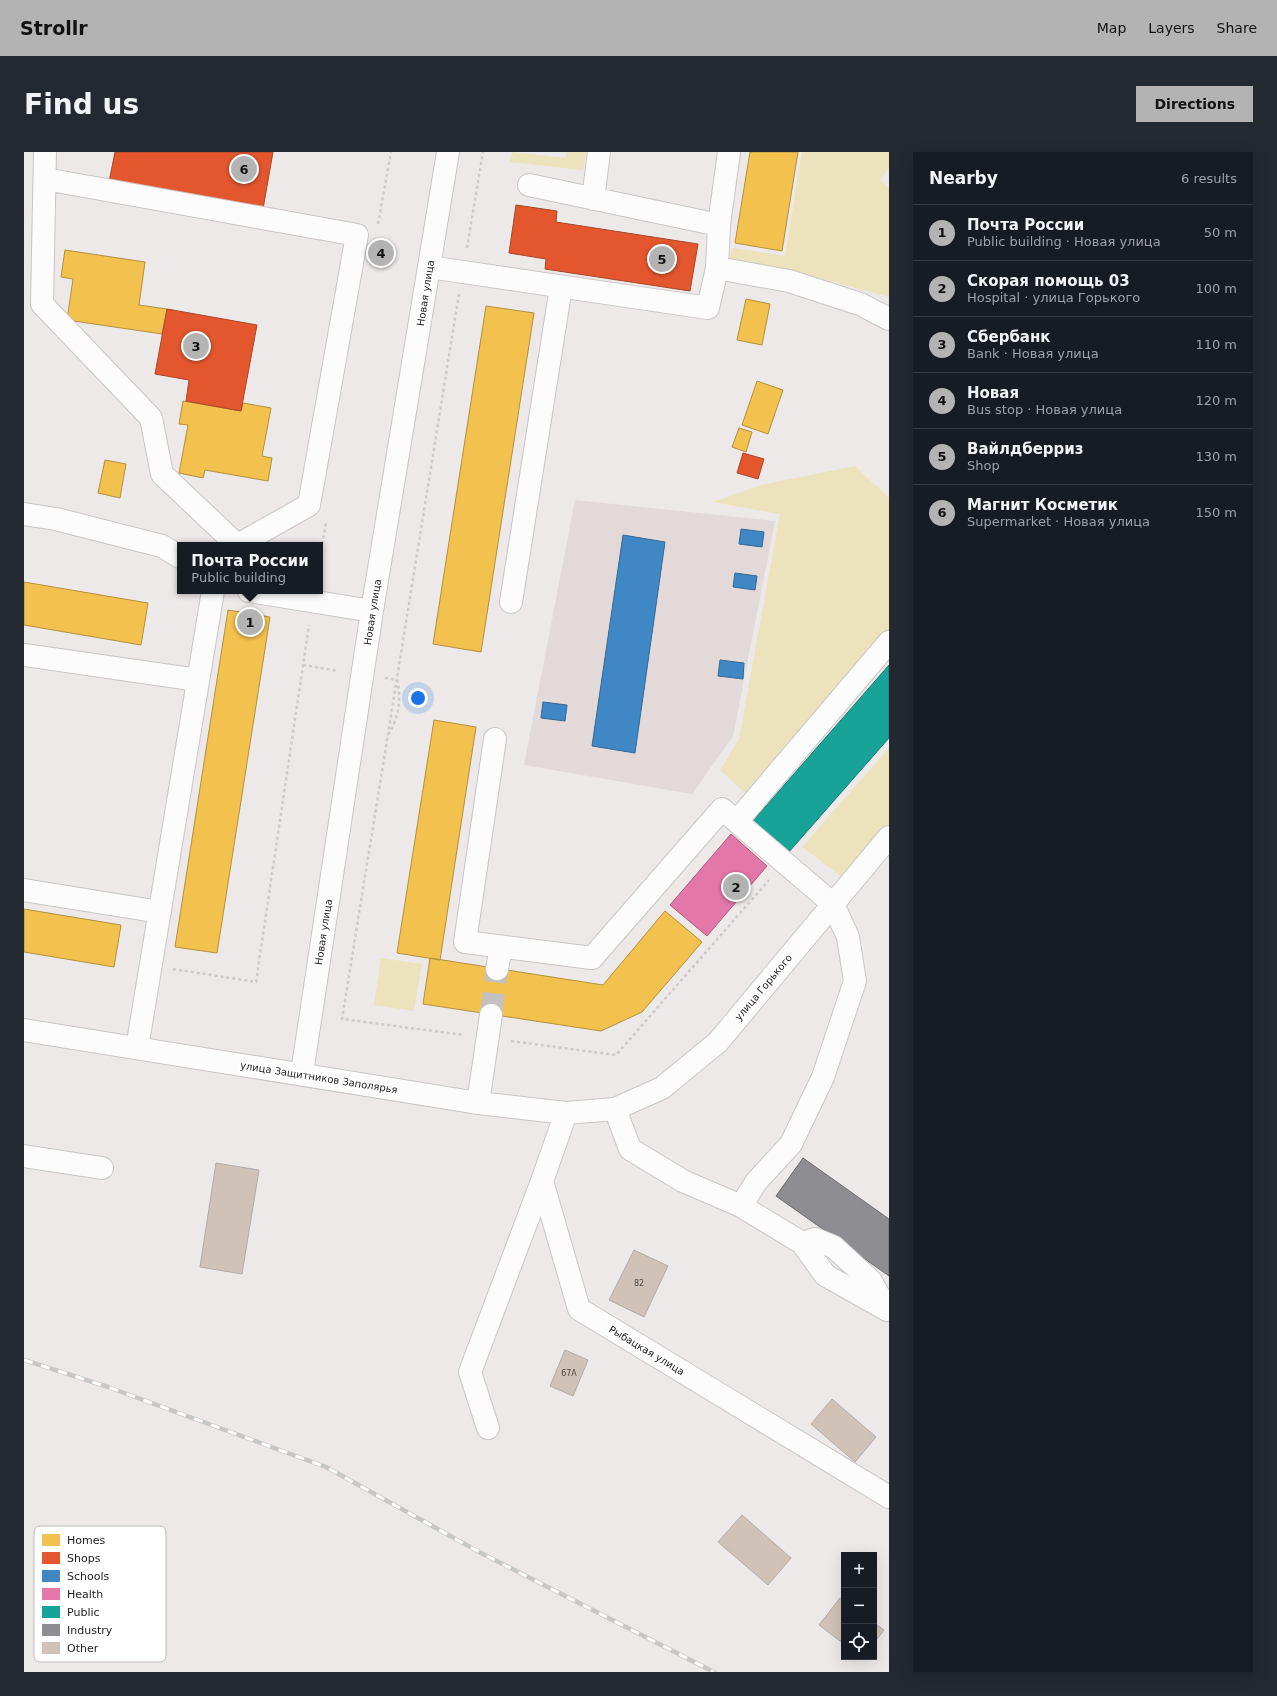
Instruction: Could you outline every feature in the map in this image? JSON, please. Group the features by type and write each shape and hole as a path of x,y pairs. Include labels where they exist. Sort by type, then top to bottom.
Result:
{"street":[{"path":"45,152 42,304 151,418 162,474 235,542"},
{"name":"Новая улица","path":"302,1073 372,611 448,152"},
{"path":"593,199 599,152"},
{"path":"429,267 708,308 717,268 719,225 729,152"},
{"path":"44,179 357,235 309,505 243,542"},
{"path":"528,185 719,225"},
{"path":"717,268 789,281 860,304 889,319"},
{"path":"511,602 561,287"},
{"path":"24,514 56,519 162,546 177,556"},
{"path":"137,1048 212,594"},
{"path":"266,594 372,611"},
{"path":"737,821 889,642"},
{"path":"24,655 198,680"},
{"path":"495,739 465,942 592,958 722,809 833,904 848,937 855,981 823,1077 791,1144 756,1182 741,1206"},
{"name":"улица Горького","path":"615,1109 662,1088 718,1042 889,837"},
{"path":"24,890 160,912"},
{"path":"497,969 501,947"},
{"path":"478,1103 491,1015"},
{"name":"улица Защитников Заполярья","path":"24,1030 302,1073 478,1103 566,1113 615,1109"},
{"path":"615,1109 630,1149 683,1181 741,1206 802,1242 815,1239 834,1247 871,1281 888,1311"},
{"path":"488,1428 470,1372 566,1113"},
{"path":"24,1156 102,1168"},
{"name":"Рыбацкая улица","path":"542,1181 579,1309 889,1497"}],"path":[{"path":"390,720 483,152"},
{"path":"151,966 256,982 312,602"},
{"path":"388,736 396,722 400,692 397,680"}],"shaded area":[{"path":"512,152 565,158 567,152 586,152 583,170 510,162"},
{"path":"802,152 889,152 889,168 880,180 889,188 889,297 822,279 729,262 732,248 785,256"},
{"path":"855,466 889,498 889,655 758,805 720,770 739,739 780,514 713,502 761,485"},
{"path":"575,500 775,521 733,736 692,794 524,765"},
{"path":"889,748 889,823 842,877 802,847"},
{"path":"381,958 422,964 414,1011 374,1005"}],"building: Homes":[{"path":"750,152 798,152 782,251 735,243"},
{"path":"65,250 145,262 139,305 167,309 162,334 67,320 73,279 61,277"},
{"path":"746,299 770,304 762,345 737,340"},
{"path":"486,306 534,313 481,652 433,644"},
{"path":"757,381 783,390 768,434 742,425"},
{"path":"183,401 241,411 243,403 271,408 262,456 272,458 268,481 205,470 203,478 179,473 188,425 179,424"},
{"path":"739,428 752,432 746,452 732,447"},
{"path":"105,460 126,464 120,498 98,493"},
{"path":"24,582 148,603 141,645 24,625"},
{"path":"228,610 270,617 217,953 175,947"},
{"path":"434,720 476,727 440,960 397,953"},
{"path":"24,909 121,925 114,967 24,952"},
{"path":"665,911 702,942 642,1012 601,1031 423,1004 430,958 603,985"}],"building: Shops":[{"path":"115,152 273,152 263,209 109,182"},
{"path":"516,205 557,211 556,222 698,244 690,291 545,269 546,259 509,253"},
{"path":"167,309 257,325 241,411 186,401 189,380 155,374"},
{"path":"743,453 764,459 758,479 737,473"}],"building: Schools":[{"path":"741,529 764,532 762,547 739,544"},
{"path":"623,535 665,542 635,753 592,746"},
{"path":"735,573 757,576 755,590 733,587"},
{"path":"720,660 744,663 743,679 718,676"},
{"path":"543,702 567,705 565,721 541,718"}],"building: Health":[{"path":"731,834 767,866 707,936 670,905"}],"building: Public":[{"path":"889,665 889,738 788,853 752,822"}],"building: Industry":[{"path":"803,1158 889,1219 889,1276 776,1196"}],"building: Other":[{"path":"216,1163 259,1170 242,1274 200,1267"},
{"path":"634,1250 668,1266 644,1317 609,1300"},
{"path":"565,1350 588,1360 573,1396 550,1386"},
{"path":"832,1399 876,1437 855,1462 811,1424"},
{"path":"742,1515 791,1558 768,1585 718,1542"},
{"path":"840,1598 841,1599 841,1642 819,1625"},
{"path":"877,1625 884,1630 877,1639"}],"tunnel":[{"path":"491,1015 497,969"}],"railway":[{"path":"24,1360 108,1387 326,1467 481,1553 714,1672"}],"place":[{"name":"Магнит Косметик","path":"244,169"},
{"name":"Новая","path":"381,253"},
{"name":"Вайлдберриз","path":"662,259"},
{"name":"Сбербанк","path":"196,346"},
{"name":"Почта России","path":"250,622"},
{"name":"Скорая помощь 03","path":"736,887"}]}
